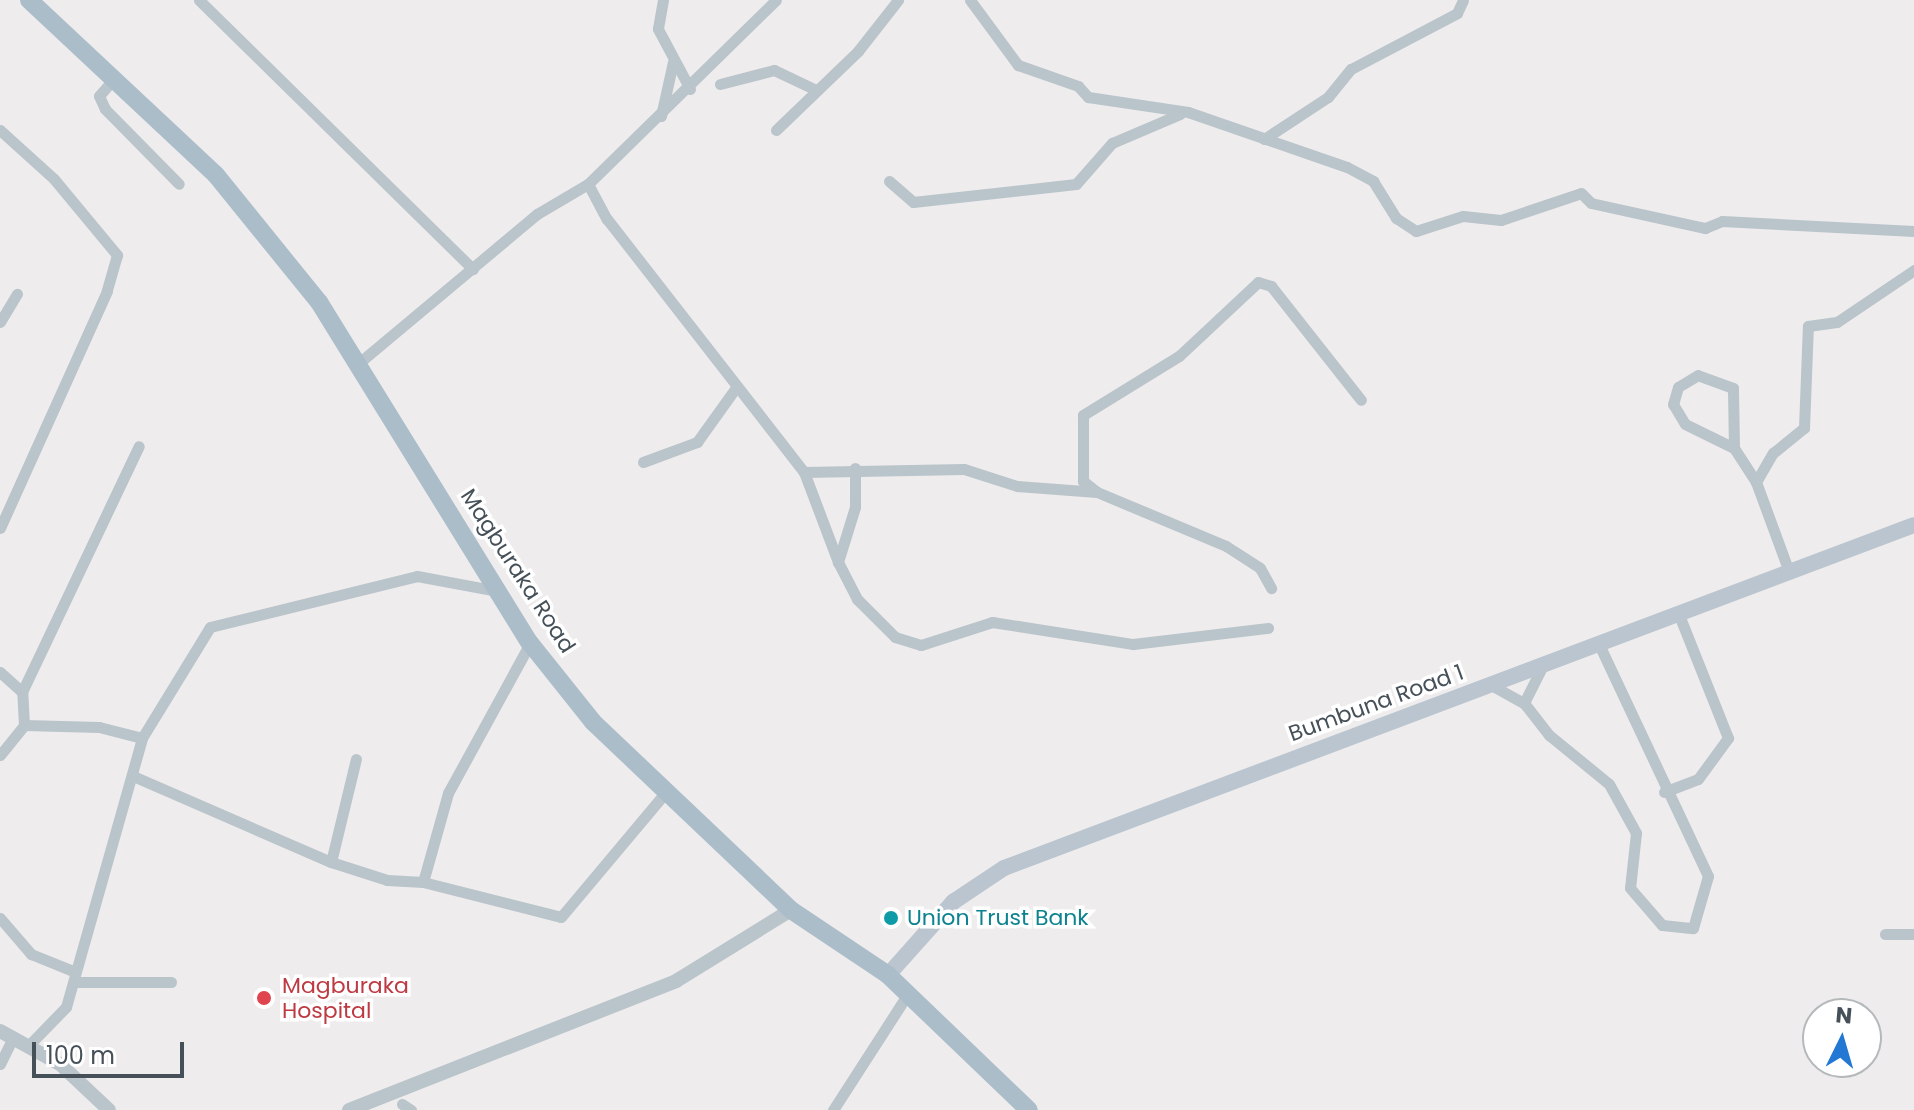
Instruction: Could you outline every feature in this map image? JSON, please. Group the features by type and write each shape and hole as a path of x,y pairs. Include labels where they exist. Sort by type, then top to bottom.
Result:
{"main road":[{"name":"Magburaka Road","path":"29,0 111,82 216,175 360,362 530,643 593,722 791,910 888,975 1029,1110"},
{"name":"Bumbuna Road 1","path":"888,975 953,902 1004,868 1914,525"}],"street":[{"path":"199,0 473,269"},
{"path":"663,0 658,29 673,62 685,70 690,89"},
{"path":"360,362 537,214 588,184 690,89 776,0"},
{"path":"776,130 814,89 858,51 898,0"},
{"path":"970,0 1018,65 1078,86 1088,97 1188,112 1373,181 1396,218 1416,231 1463,216 1501,220 1581,193 1591,203 1705,228 1722,221 1914,231"},
{"path":"1264,139 1328,97 1351,69 1457,13 1463,0"},
{"path":"661,116 673,62"},
{"path":"720,84 774,70 814,89"},
{"path":"111,82 99,96 105,109 179,184"},
{"path":"889,181 913,202 1076,184 1112,143 1188,112"},
{"path":"0,130 54,179 117,255 107,291 0,528"},
{"path":"588,184 607,219 722,359 735,389 759,408 804,472 838,562 857,599 895,637 921,645 992,622 1133,644 1268,628"},
{"path":"1756,482 1773,453 1804,428 1808,326 1837,322 1914,270"},
{"path":"1083,481 1083,415 1179,356 1258,282 1271,286 1361,400"},
{"path":"0,322 17,294"},
{"path":"1734,448 1733,388 1698,375 1678,387 1673,404 1685,424 1734,448 1756,482 1788,569 1781,575"},
{"path":"643,462 697,442 735,389"},
{"path":"0,755 24,725 22,692 139,446"},
{"path":"804,472 855,468 964,469 1017,486 1097,492"},
{"path":"838,562 855,507 855,468"},
{"path":"1064,490 1083,481"},
{"path":"1083,481 1097,492 1226,546 1260,568 1271,588"},
{"path":"29,1045 66,1007 142,738 210,627 238,615 417,576 497,591"},
{"path":"1664,792 1698,779 1728,738 1679,615"},
{"path":"423,882 448,793 530,643"},
{"path":"1491,685 1524,703 1549,735 1609,784 1636,833 1630,888 1662,925 1693,928 1708,876 1664,792 1599,644"},
{"path":"1524,703 1543,665"},
{"path":"0,672 22,692"},
{"path":"24,725 99,727 142,738"},
{"path":"331,862 356,759"},
{"path":"133,776 331,862 387,880 423,882 561,917 665,793"},
{"path":"349,1110 676,981 791,910"},
{"path":"0,918 31,954 74,976 171,982"},
{"path":"1885,934 1914,934"},
{"path":"833,1110 907,995"},
{"path":"0,1064 6,1034 29,1045 109,1110"}],"place":[{"name":"Union Trust Bank","path":"891,918"},
{"name":"Magburaka Hospital","path":"264,998"}]}
